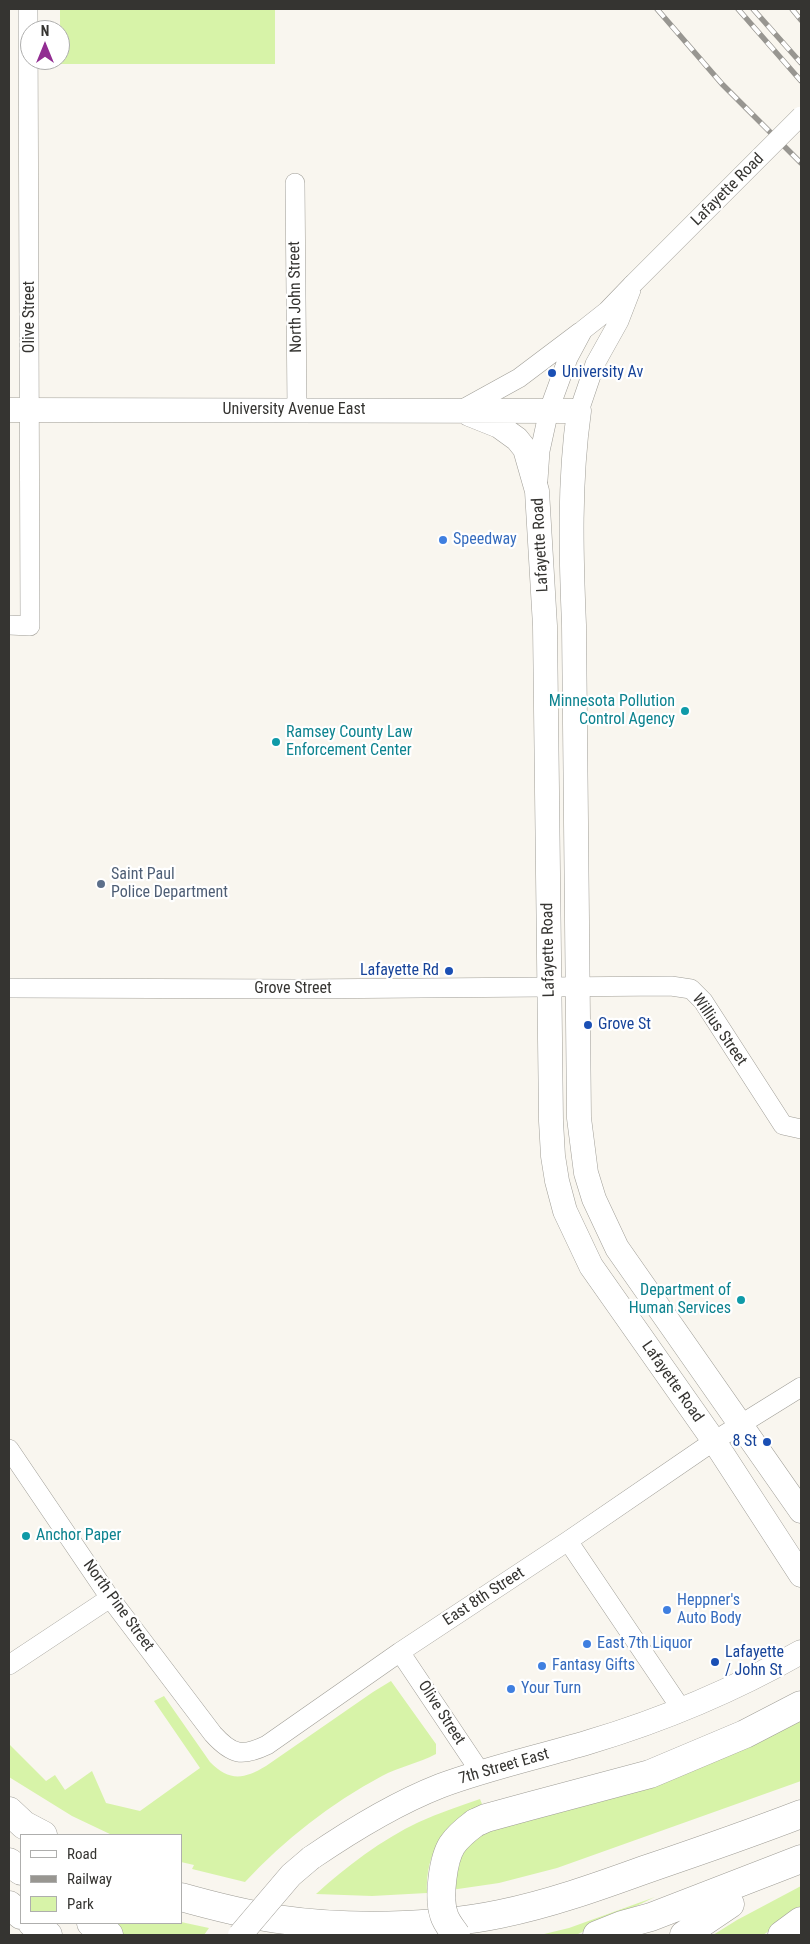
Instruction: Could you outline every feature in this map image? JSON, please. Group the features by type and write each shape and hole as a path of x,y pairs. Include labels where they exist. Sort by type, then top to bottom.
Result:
{"highway":[{"path":"456,1935 444,1914 442,1894 446,1860 452,1845 462,1833 475,1823 512,1810 650,1774 745,1734 801,1705"},
{"path":"747,1834 801,1807"},
{"path":"182,1897 220,1908 278,1919 348,1924 418,1924 459,1920 548,1903 801,1814"},
{"path":"597,1935 622,1925 652,1926 801,1859"},
{"path":"9,1862 20,1870"},
{"path":"622,1935 730,1904 801,1874"},
{"path":"684,1935 730,1904"},
{"path":"33,1924 48,1935"},
{"path":"92,1924 109,1935"}],"main road":[{"name":"University Avenue East","path":"19,410 579,411"},
{"path":"461,410 499,426 517,438 525,449 537,491"},
{"name":"Lafayette Road","path":"579,411 574,450 572,562 579,1118 586,1173 594,1199 617,1248 727,1433 801,1575"},
{"name":"Lafayette Road","path":"537,491 545,626 551,1120 557,1182 565,1211 591,1266 727,1433 801,1511"},
{"name":"7th Street East","path":"240,1935 291,1875 311,1858 370,1819 440,1786 590,1742 682,1710 741,1684 801,1652"}],"street":[{"name":"Olive Street","path":"9,626 30,626 19,410 28,9"},
{"name":"Lafayette Road","path":"537,491 540,451 549,410 568,358 583,330 607,311 801,116"},
{"name":"North John Street","path":"295,183 297,411"},
{"name":"Lafayette Road","path":"579,411 595,364 619,321 633,284"},
{"path":"461,410 519,378 583,330"},
{"name":"Willius Street","path":"578,988 670,986 691,989 703,1002 783,1125 801,1129"},
{"name":"Grove Street","path":"9,988 578,988"},
{"name":"East 8th Street","path":"238,1754 254,1752 268,1745 400,1652 727,1433 801,1387"},
{"name":"North Pine Street","path":"9,1449 110,1598 213,1734 223,1745 238,1754"},
{"path":"568,1541 682,1710"},
{"path":"9,1665 110,1598"},
{"name":"Olive Street","path":"400,1652 481,1773"}],"green space":[{"path":"60,9 275,9 275,64 70,64 70,20 60,20"},
{"path":"391,1681 436,1744 436,1754 389,1773 344,1798 292,1837 245,1882 192,1869 194,1865 182,1862 182,1834 110,1834 72,1816 9,1777 9,1744 46,1781 55,1775 65,1790 92,1771 106,1803 140,1811 200,1768 154,1701 164,1696 210,1762 217,1768 230,1775 243,1776 266,1766"},
{"path":"801,1716 801,1781 557,1868 499,1883 451,1890 459,1855 479,1832"},
{"path":"480,1799 482,1804 458,1821 440,1841 430,1864 427,1878 427,1893 372,1896 316,1894 340,1873 391,1837 427,1819"},
{"path":"801,1886 801,1910 763,1935 713,1935 737,1920"},
{"path":"655,1897 576,1935 540,1935 569,1928"},
{"path":"182,1922 209,1928 204,1935 121,1935 105,1924 182,1924"}],"railway":[{"path":"657,9 722,84 801,163"},
{"path":"738,9 801,81"},
{"path":"753,9 801,63"},
{"path":"792,9 801,20"}],"place":[{"name":"University Av","path":"552,373"},
{"name":"Speedway","path":"443,540"},
{"name":"Minnesota Pollution Control Agency","path":"685,711"},
{"name":"Ramsey County Law Enforcement Center","path":"276,742"},
{"name":"Saint Paul Police Department","path":"101,884"},
{"name":"Lafayette Rd","path":"449,971"},
{"name":"Grove St","path":"588,1025"},
{"name":"Department of Human Services","path":"741,1300"},
{"name":"8 St","path":"767,1442"},
{"name":"Anchor Paper","path":"26,1536"},
{"name":"Heppner's Auto Body","path":"667,1610"},
{"name":"East 7th Liquor","path":"587,1644"},
{"name":"Lafayette / John St","path":"715,1662"},
{"name":"Fantasy Gifts","path":"542,1666"},
{"name":"Your Turn","path":"511,1689"}]}
